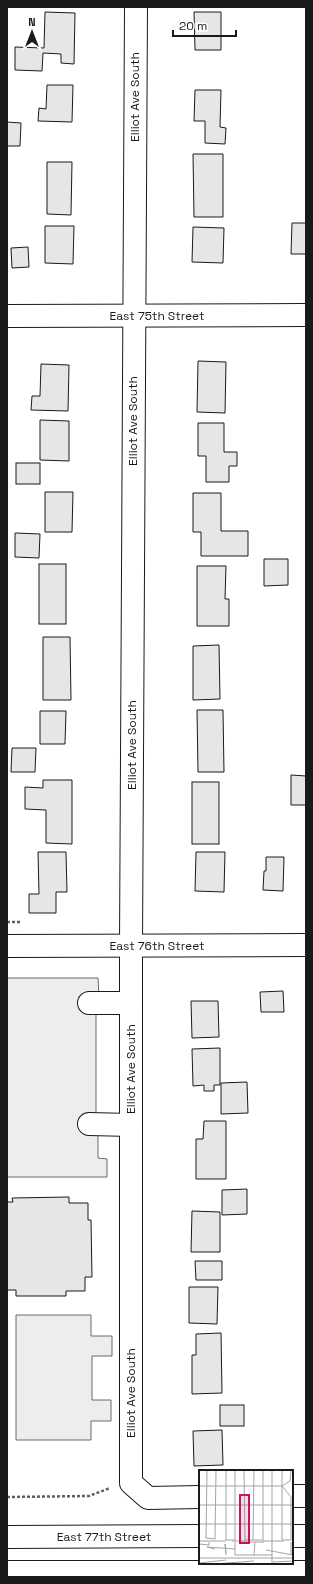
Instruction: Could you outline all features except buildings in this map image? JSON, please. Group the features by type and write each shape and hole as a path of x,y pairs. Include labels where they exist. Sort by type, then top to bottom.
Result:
{"street":[{"name":"Elliot Ave South","path":"131,1483 131,946 136,7"},
{"name":"East 75th Street","path":"7,316 306,315"},
{"name":"East 76th Street","path":"7,946 306,945"},
{"path":"89,1003 131,1003"},
{"path":"89,1124 131,1125"},
{"path":"131,1483 148,1498 199,1497"},
{"path":"293,1496 306,1496"},
{"name":"East 77th Street","path":"7,1537 199,1536"},
{"path":"293,1536 306,1536"},
{"path":"7,1572 306,1572"}],"path":[{"path":"7,1497 89,1496 106,1491 116,1484 131,1483"}],"shaded area":[{"path":"7,978 98,978 99,997 96,1011 96,1116 98,1132 98,1158 107,1159 107,1177 7,1177"},
{"path":"16,1315 91,1315 91,1336 112,1336 112,1356 92,1356 92,1400 111,1400 111,1421 91,1421 91,1440 16,1440"}]}
